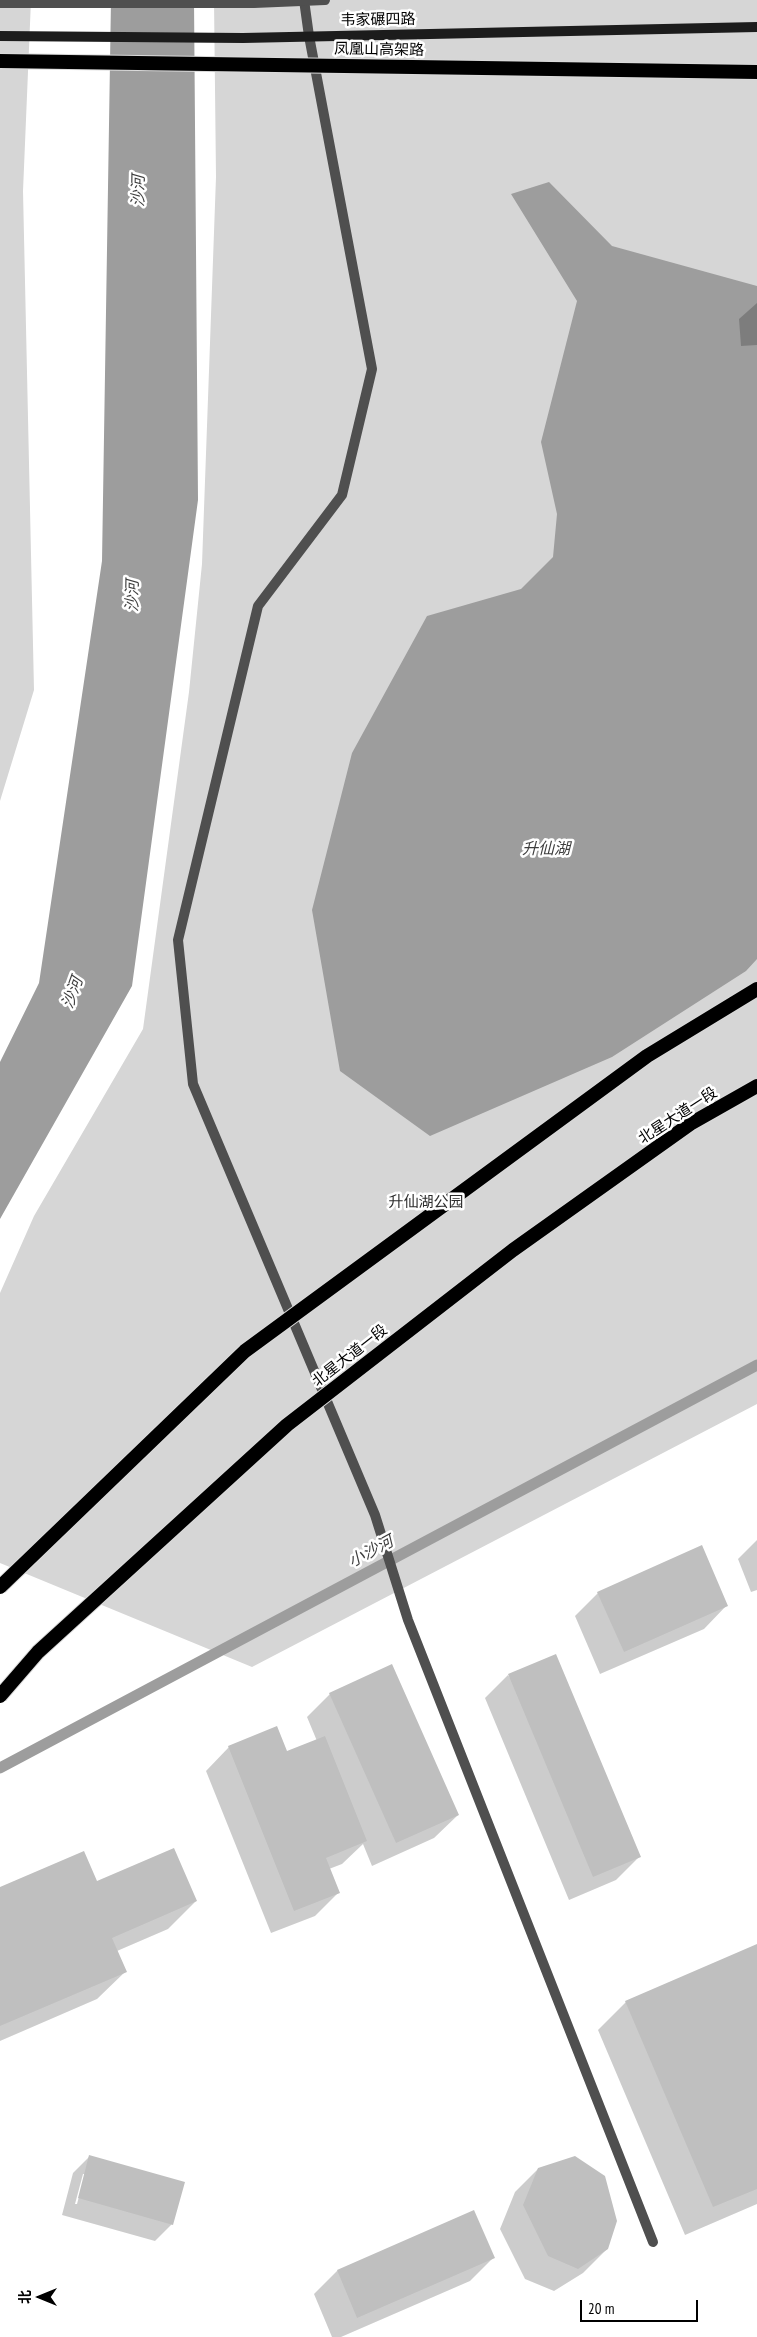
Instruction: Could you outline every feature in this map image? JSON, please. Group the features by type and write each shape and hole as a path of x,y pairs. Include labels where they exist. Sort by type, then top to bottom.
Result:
{"highway":[{"name":"凤凰山高架路","path":"0,61 757,72"},
{"path":"0,1587 245,1350 647,1056 757,989"},
{"name":"北星大道一段","path":"0,1696 38,1652 287,1425 513,1250 690,1124 757,1086"}],"main road":[{"name":"韦家碾四路","path":"0,36 243,38 757,28"}],"street":[{"path":"304,0 309,36 372,369 342,495 258,606 178,940 193,1084 375,1515 408,1620 653,2242"},
{"path":"0,3 254,3 325,0"}],"green space":[{"path":"0,0 31,0 23,191 34,690 0,801"},
{"name":"升仙湖公园","path":"214,0 757,0 757,1404 252,1667 0,1563 0,1293 34,1216 143,1029 189,692 202,564 216,177"}],"water":[{"name":"沙河","path":"111,0 194,0 198,500 132,986 0,1219 0,1062 39,983 102,561"},
{"name":"升仙湖","path":"549,182 612,246 757,286 757,959 746,971 612,1057 430,1136 340,1071 312,910 352,753 427,616 521,589 553,557 557,514 541,442 577,301 511,194"}],"building":[{"path":"702,1545 728,1606 624,1652 597,1592"},
{"path":"556,1654 641,1857 593,1877 508,1674"},
{"path":"392,1664 459,1815 396,1843 329,1693"},
{"path":"277,1726 287,1751 325,1736 367,1841 326,1858 340,1893 294,1911 228,1746"},
{"path":"174,1848 197,1901 112,1938 127,1972 0,2026 0,1887 84,1851 97,1881"},
{"path":"757,1944 757,2189 713,2207 625,2001"},
{"path":"89,2155 185,2182 173,2225 78,2198"},
{"path":"575,2156 605,2176 617,2221 608,2249 578,2269 548,2256 523,2205 538,2168"},
{"path":"474,2210 495,2258 357,2318 337,2270"}],"waterway":[{"name":"小沙河","path":"0,1768 757,1365"}]}
